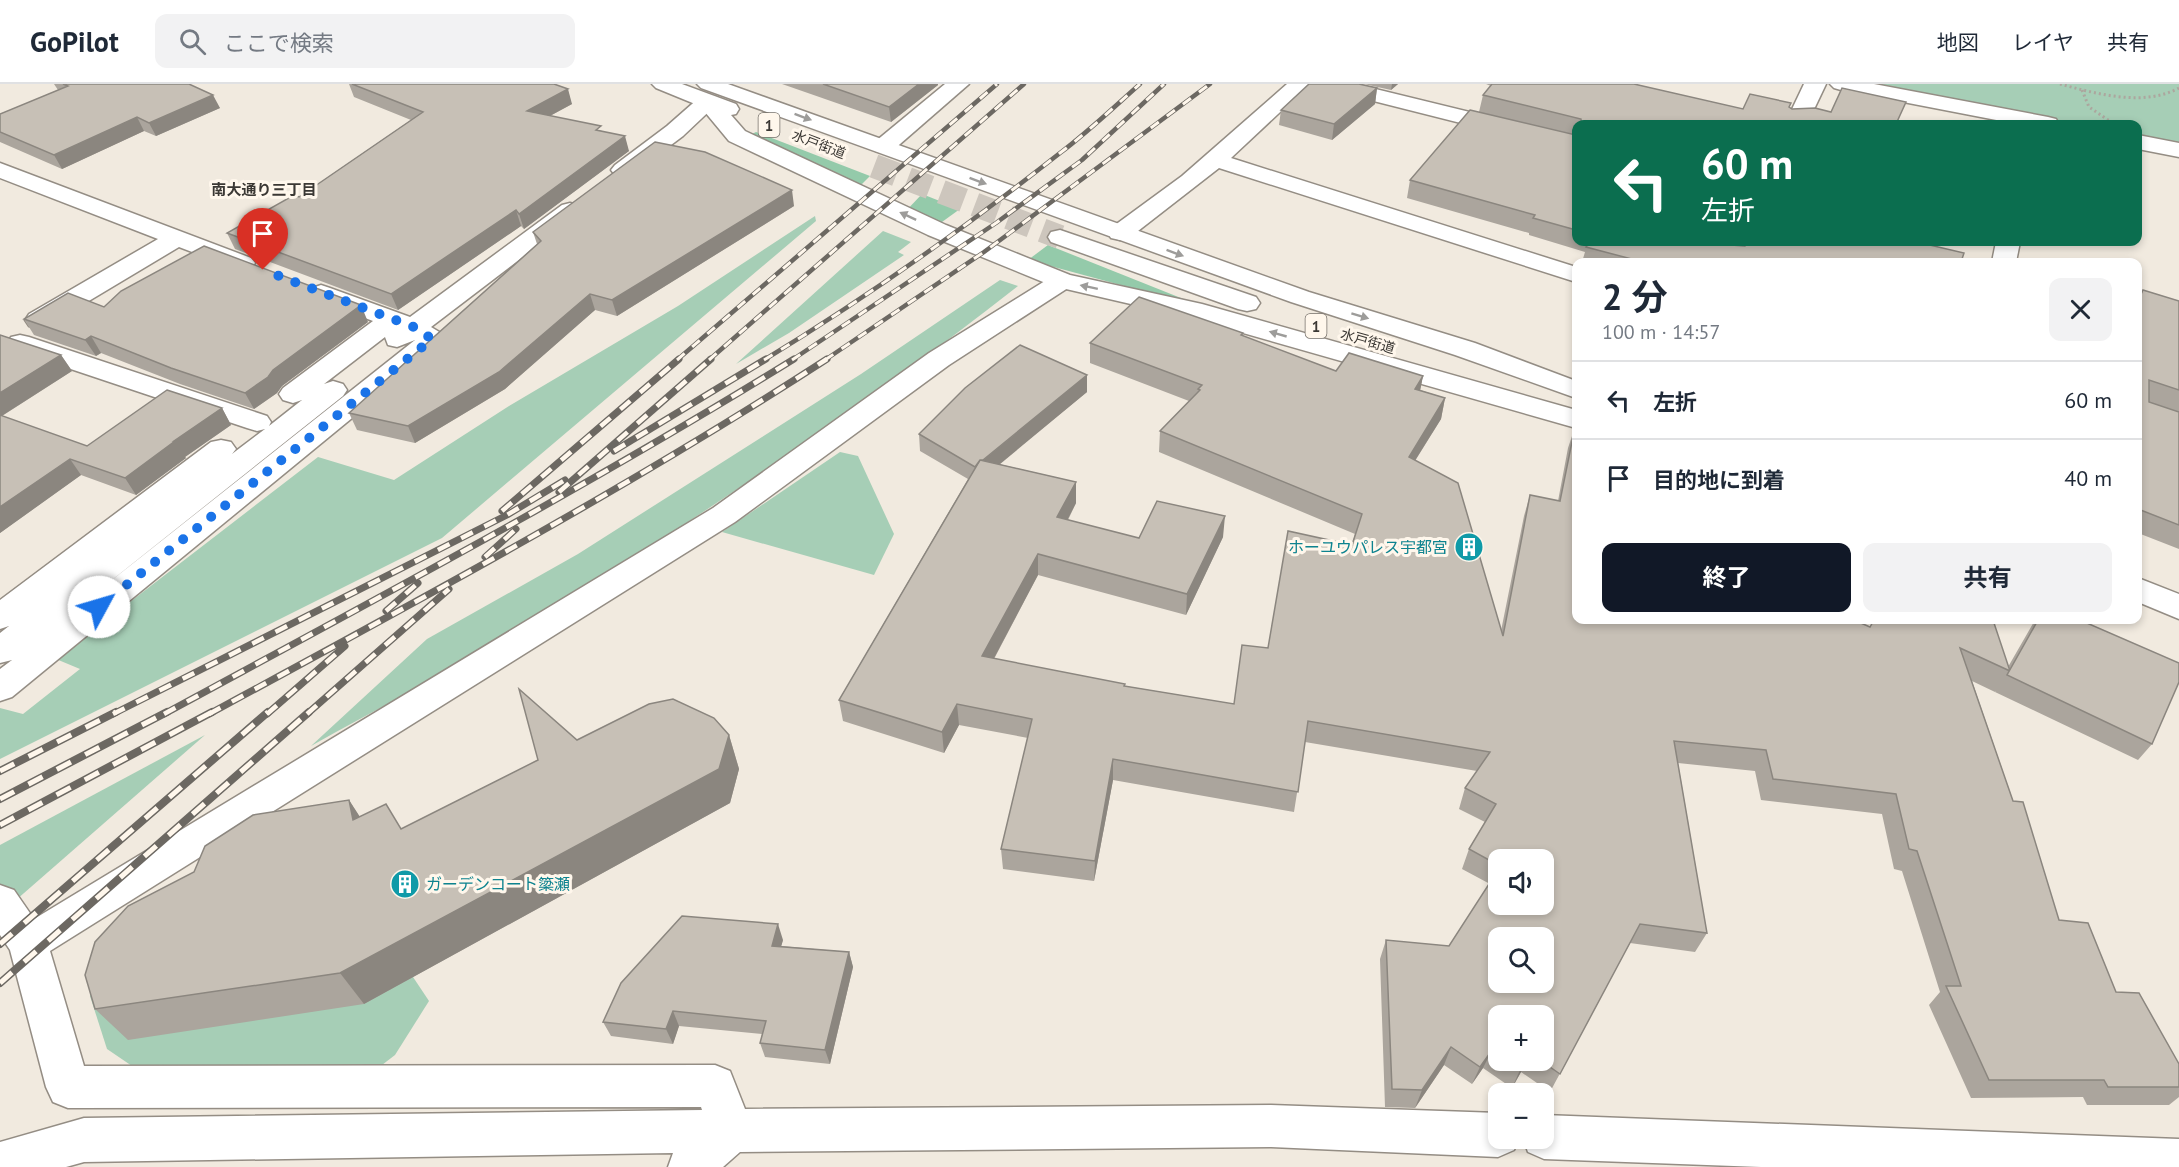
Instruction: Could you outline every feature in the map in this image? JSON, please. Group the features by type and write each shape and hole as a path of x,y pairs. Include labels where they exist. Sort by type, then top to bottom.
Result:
{"street":[{"name":"水戸街道","path":"663,84 708,93 879,156 1120,233 1300,297 1465,349 1572,389"},
{"path":"879,156 958,84"},
{"path":"1120,233 1151,212 1216,160 1299,84"},
{"path":"1329,84 1572,144"},
{"path":"1798,120 1815,84"},
{"path":"1841,84 2018,120"},
{"path":"0,617 257,422 596,190 675,131 708,93 737,136 937,230 1062,281 1193,310 1572,418"},
{"path":"2142,143 2179,150"},
{"path":"1216,160 1572,274"},
{"path":"0,170 263,270"},
{"name":"水戸街道","path":"1060,237 1314,326 1572,401"},
{"path":"3,340 177,238"},
{"path":"28,944 724,515 939,359 1062,281"},
{"path":"0,688 432,339 403,323 295,283"},
{"path":"0,651 403,323"},
{"path":"3,340 257,422"},
{"path":"2142,592 2179,607"},
{"path":"0,902 28,944 68,1087 715,1086 731,1131"},
{"path":"0,1164 84,1140 1271,1126 1488,1135"},
{"path":"690,1167 731,1131"},
{"path":"1554,1137 2179,1161"}],"path":[{"path":"2060,84 2082,90 2142,97 2173,93 2179,88"},
{"path":"2082,90 2084,102 2090,110 2107,120"}],"green space":[{"path":"1877,84 2179,84 2179,144 2142,137 2142,120 2050,120 1875,89"},
{"path":"756,132 870,176 861,185 752,134"},
{"path":"922,194 960,209 935,227 904,213"},
{"path":"815,216 816,221 442,538 0,759 0,708 23,714 80,669 56,659 318,457 394,480 509,406 678,306"},
{"path":"883,231 911,242 898,252 904,255 789,333 736,364"},
{"path":"1048,245 1206,308 1028,260"},
{"path":"1000,280 1018,286 894,380 766,470 505,638 311,746 427,639 578,554 861,374"},
{"path":"840,452 858,456 894,534 874,575 722,532"},
{"path":"205,735 0,914 0,845"},
{"path":"413,977 429,1001 395,1055 382,1065 132,1066 107,1049 90,996 98,982"}],"building":[{"path":"63,84 189,84 213,95 149,123 137,117 54,155 0,132 0,114 68,86"},
{"path":"352,84 554,84 568,89 527,111 601,126 596,130 625,136 519,214 516,210 391,294 227,233 294,195 299,197 423,112"},
{"path":"823,84 919,84 889,107"},
{"path":"1309,84 1359,84 1377,88 1334,124 1281,110"},
{"path":"1492,84 1634,84 1743,109 1750,94 1791,103 1789,107 1792,109 1815,108 1831,112 1842,88 1906,102 1898,120 1581,120 1483,95"},
{"path":"1470,110 1572,134 1572,229 1533,218 1535,215 1410,180"},
{"path":"655,142 705,152 792,190 612,300 590,294 499,372 408,426 349,413 541,241 533,232"},
{"path":"204,246 361,305 245,393 171,368 91,336 85,340 24,319 68,293 104,307 121,291"},
{"path":"1934,246 1964,253 1962,258 1628,258 1586,247"},
{"path":"2143,290 2179,301 2179,390 2149,380 2149,402 2179,412 2179,525 2142,511"},
{"path":"1139,297 1243,333 1241,335 1336,371 1349,353 1423,376 1415,389 1445,398 1409,457 1458,483 1503,636 1530,495 1560,501 1572,442 1572,624 1863,624 1870,627 1872,624 1994,624 2010,671 1960,648 2013,801 2023,802 2059,920 2088,923 2116,992 2139,993 2179,1064 2179,1087 2108,1087 2104,1080 1989,1080 1946,986 1961,986 1917,851 1909,849 1896,794 1773,779 1766,750 1674,741 1707,933 1640,924 1560,1074 1554,1070 1554,1005 1488,1005 1488,1056 1480,1067 1451,1047 1422,1090 1392,1089 1386,940 1449,946 1488,886 1488,915 1554,915 1554,849 1488,849 1488,859 1469,849 1496,804 1465,788 1490,752 1308,721 1298,792 1113,759 1095,861 1001,849 1032,719 957,704 942,732 839,700 980,460 1076,482 1057,517 1139,538 1157,501 1225,516 1187,594 1038,554 982,656 1125,684 1124,686 1234,704 1242,645 1268,648 1288,531 1352,545 1362,514 1160,431 1200,390 1198,389 1202,385 1090,343"},
{"path":"0,335 61,355 0,393"},
{"path":"1020,345 1087,375 983,460 980,460 975,467 919,434 965,388"},
{"path":"167,390 222,408 125,478 70,459 0,507 0,415 87,446"},
{"path":"2036,624 2089,624 2179,663 2179,682 2152,744 2007,675"},
{"name":"ガーデンコート簗瀬","path":"519,689 577,740 649,704 673,699 714,718 729,735 719,769 340,973 95,1009 85,975 95,942 128,906 194,872 205,846 253,815 349,800 353,820 386,804 401,829 538,760"},
{"path":"682,916 778,924 772,946 849,952 825,1050 760,1043 766,1021 673,1011 666,1029 603,1022 621,983"}],"tunnel":[{"path":"874,166 1060,237"}],"railway":[{"path":"677,360 997,84"},
{"path":"709,360 1024,84"},
{"path":"764,360 878,287 952,235 1070,145 1140,84"},
{"path":"792,360 996,223 1082,160 1164,84"},
{"path":"825,360 984,252 1210,84"},
{"path":"502,511 679,359"},
{"path":"559,492 711,359"},
{"path":"614,451 766,359"},
{"path":"164,714 560,497 794,359"},
{"path":"209,714 444,586 599,498 752,407 827,359"},
{"path":"113,714 507,515 565,480"},
{"path":"485,557 516,529"},
{"path":"386,611 418,583"},
{"path":"307,714 449,589"},
{"path":"267,714 345,646"},
{"path":"0,771 116,712"},
{"path":"0,799 167,712"},
{"path":"0,825 212,712"},
{"path":"0,944 268,712"},
{"path":"0,983 309,712"}],"place":[{"name":"ホーユウパレス宇都宮","path":"1469,547"},
{"name":"ガーデンコート簗瀬","path":"405,884"}],"district":[{"name":"南大通り三丁目","path":"264,189"}],"route":[{"path":"99,607 432,339 414,327 263,270"}]}
